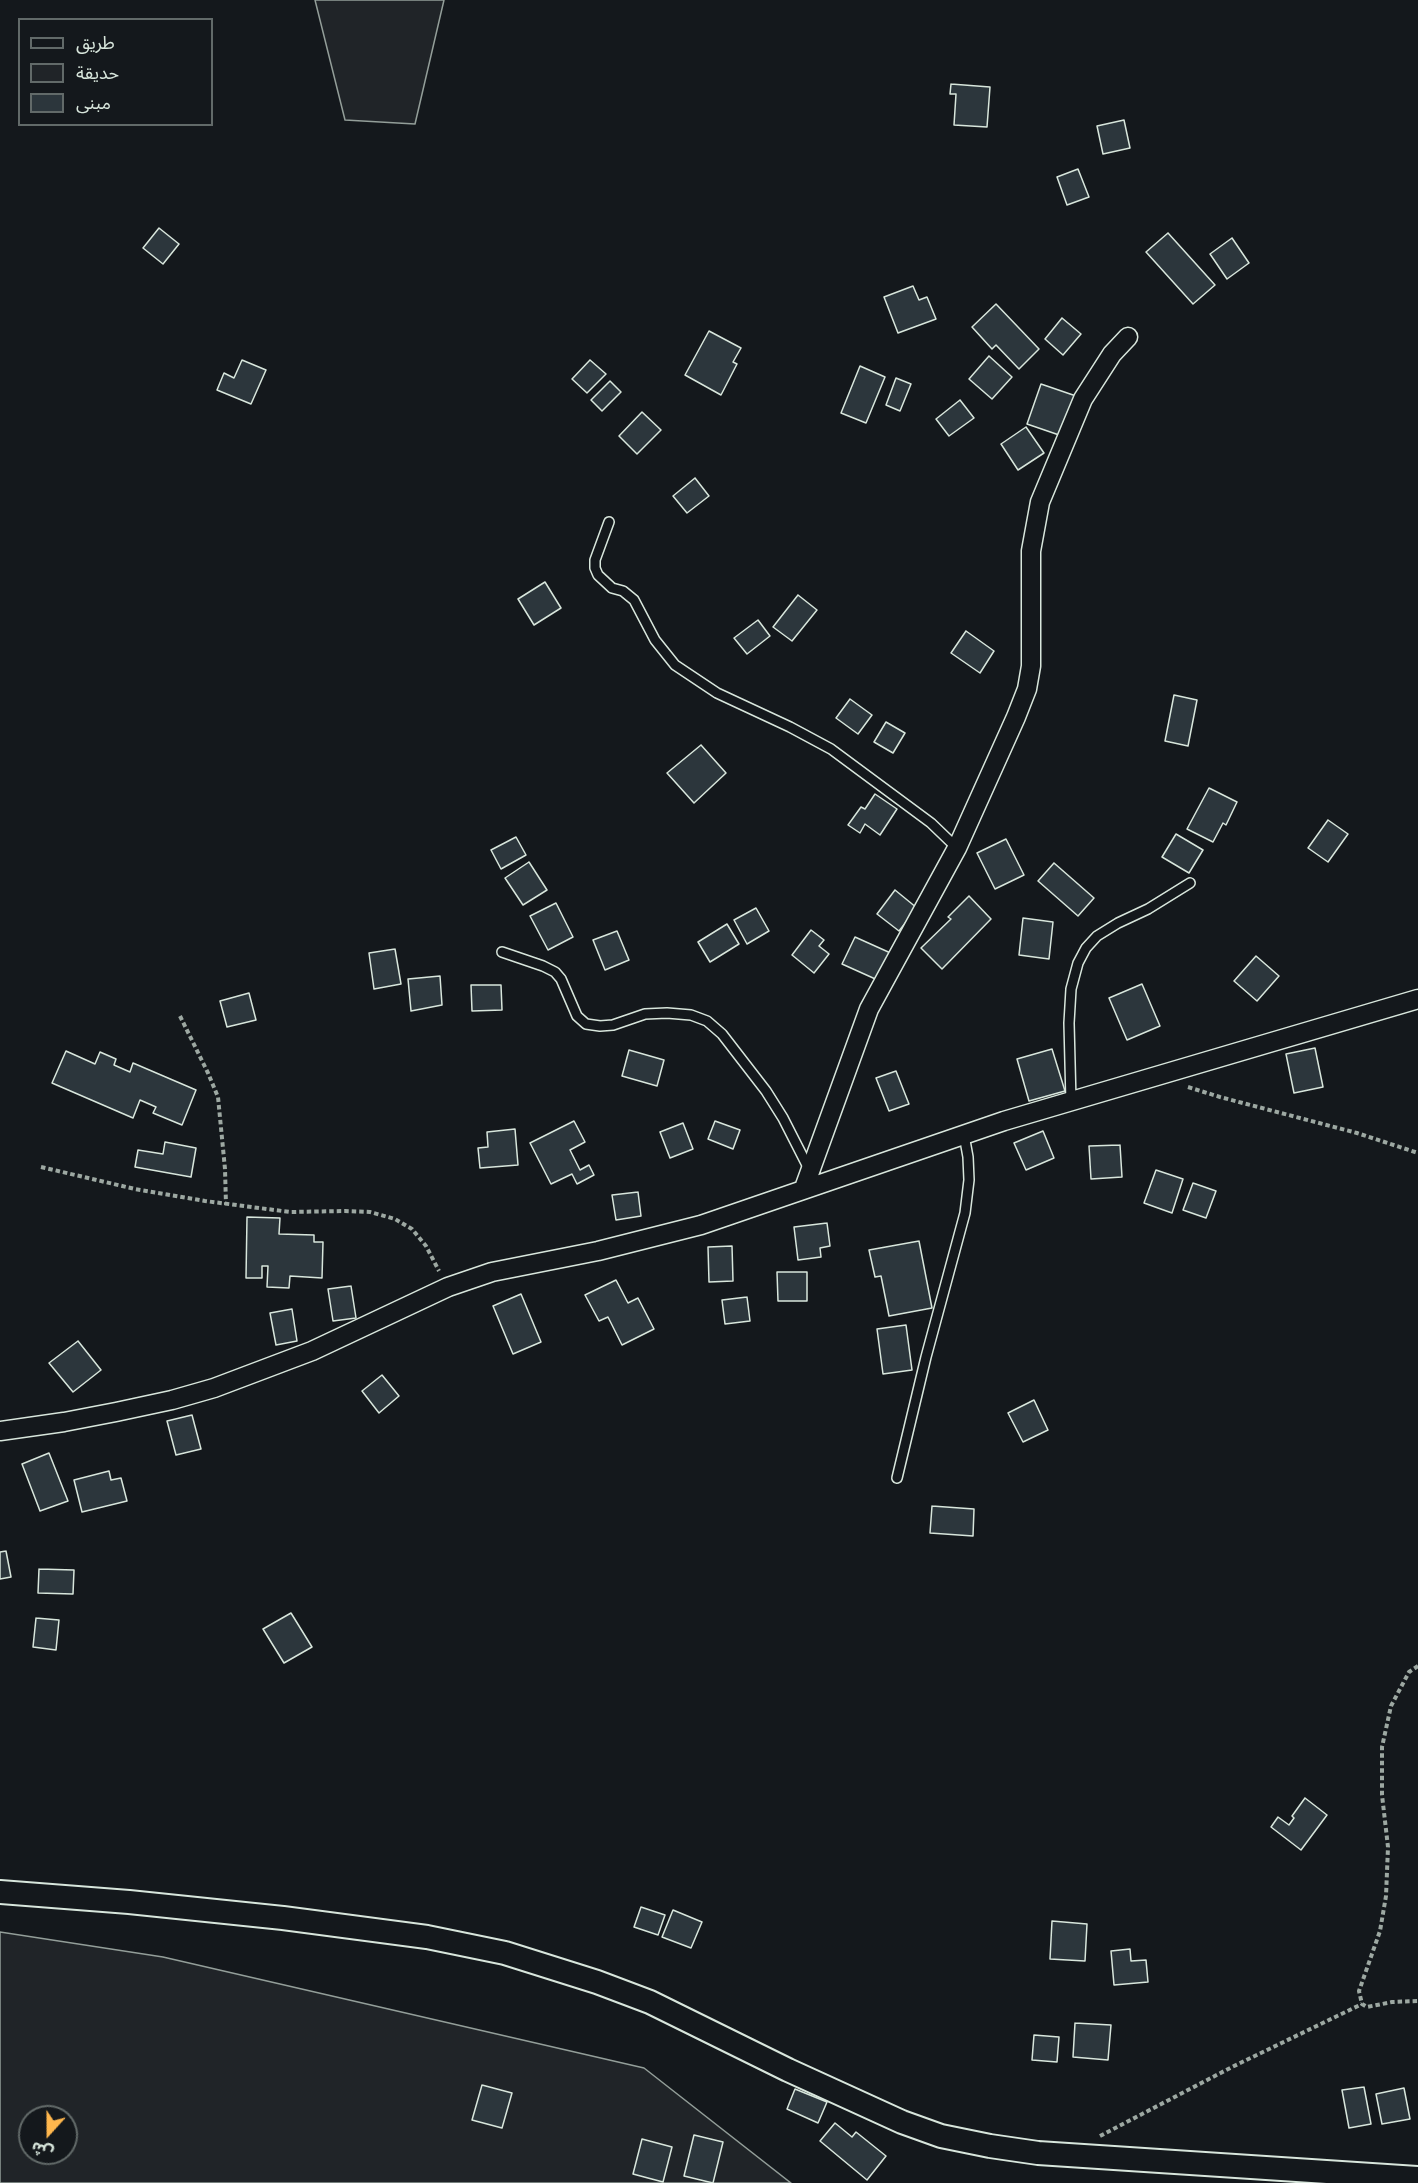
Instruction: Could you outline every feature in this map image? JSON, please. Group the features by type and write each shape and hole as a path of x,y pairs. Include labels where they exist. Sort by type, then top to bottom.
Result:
{"street":[{"path":"807,1180 869,1009 957,848 1017,717 1027,689 1031,666 1031,551 1040,502 1083,399 1112,354 1128,338"},
{"path":"0,1431 105,1414 172,1400 214,1388 312,1351 448,1287 492,1272 645,1241 779,1199 807,1180 1418,999"},
{"path":"0,1892 129,1902 294,1919 427,1937 505,1953 597,1982 650,2002 788,2070 902,2122 931,2132 990,2146 1067,2155 1418,2178"}],"lane":[{"path":"609,522 596,560 598,575 612,588 623,591 634,600 655,640 675,665 717,693 831,749 931,823 957,848"},
{"path":"1071,1102 1069,1023 1071,989 1078,963 1086,948 1097,936 1111,927 1148,909 1190,883"},
{"path":"502,952 555,972 561,979 577,1016 586,1024 613,1025 645,1014 667,1013 691,1015 707,1021 722,1034 766,1090 783,1118 807,1180"},
{"path":"897,1478 926,1357 965,1213 969,1180 964,1135"}],"path":[{"path":"180,1016 218,1097 226,1204"},
{"path":"1156,1077 1220,1098 1358,1133 1418,1153"},
{"path":"41,1167 135,1189 226,1204 290,1212 370,1212 395,1219 411,1229 426,1246 448,1287"},
{"path":"1418,1666 1410,1672 1391,1706 1382,1747 1382,1795 1388,1847 1386,1896 1380,1931 1359,1991 1362,2004 1367,2007 1392,2002 1418,2001"},
{"path":"1067,2155 1232,2067 1362,2004"}],"green space":[{"path":"315,0 444,0 415,124 345,120"},
{"path":"0,1932 163,1957 644,2068 791,2183 0,2183"}],"building":[{"path":"951,84 990,87 987,127 954,125 956,94 950,94"},
{"path":"1124,120 1130,148 1103,154 1097,126"},
{"path":"1078,169 1089,197 1067,205 1057,177"},
{"path":"159,228 179,244 163,264 143,248"},
{"path":"1168,233 1215,285 1193,304 1146,252"},
{"path":"1232,238 1249,263 1227,279 1210,254"},
{"path":"913,286 919,300 927,297 936,319 898,333 884,297"},
{"path":"996,304 1039,349 1019,369 996,345 992,349 972,327"},
{"path":"1062,318 1081,334 1063,355 1045,339"},
{"path":"709,331 741,348 733,362 737,364 721,395 685,375"},
{"path":"989,356 1012,377 992,399 969,379"},
{"path":"242,360 266,370 251,404 217,390 224,373 234,378"},
{"path":"590,360 606,374 587,393 572,379"},
{"path":"860,366 885,377 866,423 841,413"},
{"path":"896,378 911,384 900,411 886,405"},
{"path":"610,381 621,392 602,411 591,400"},
{"path":"1041,384 1076,396 1062,436 1027,424"},
{"path":"960,400 974,418 949,436 936,419"},
{"path":"642,412 661,430 637,454 619,436"},
{"path":"1026,427 1044,453 1018,470 1001,444"},
{"path":"695,478 709,496 687,513 673,496"},
{"path":"545,582 561,608 534,625 518,599"},
{"path":"798,595 817,610 792,641 773,627"},
{"path":"758,620 770,636 747,654 734,638"},
{"path":"966,631 994,651 980,673 951,653"},
{"path":"1174,695 1197,700 1188,746 1165,741"},
{"path":"850,699 872,715 858,734 836,718"},
{"path":"886,722 905,733 893,753 874,742"},
{"path":"701,745 726,773 694,803 667,773"},
{"path":"1209,788 1237,802 1226,825 1223,823 1213,842 1187,829"},
{"path":"875,794 897,809 880,835 865,824 860,833 848,825 861,807 865,809"},
{"path":"1328,820 1348,834 1328,862 1308,848"},
{"path":"1176,834 1203,850 1189,873 1162,857"},
{"path":"516,837 526,855 501,869 491,850"},
{"path":"1006,839 1024,875 995,889 977,853"},
{"path":"529,862 547,890 523,905 505,878"},
{"path":"1054,863 1094,898 1078,916 1038,881"},
{"path":"895,890 917,908 899,931 877,914"},
{"path":"969,896 991,919 942,969 921,948 951,919 948,917"},
{"path":"556,903 573,937 548,950 530,916"},
{"path":"756,908 769,931 747,944 734,920"},
{"path":"1023,918 1053,922 1049,959 1019,955"},
{"path":"727,924 739,944 710,962 698,942"},
{"path":"811,930 824,940 819,946 829,954 814,973 792,955"},
{"path":"617,931 629,960 605,970 593,940"},
{"path":"855,937 895,955 882,982 842,964"},
{"path":"395,949 401,984 374,989 369,953"},
{"path":"1256,956 1279,976 1257,1001 1234,981"},
{"path":"440,976 442,1005 411,1011 408,979"},
{"path":"1142,984 1160,1026 1127,1040 1109,998"},
{"path":"471,985 501,985 502,1010 472,1011"},
{"path":"249,993 256,1020 227,1027 220,1001"},
{"path":"1315,1048 1323,1087 1294,1093 1286,1054"},
{"path":"1052,1049 1065,1091 1029,1101 1017,1059"},
{"path":"629,1050 664,1060 657,1086 622,1076"},
{"path":"66,1051 95,1064 100,1052 116,1059 114,1065 130,1072 133,1063 196,1090 182,1125 153,1113 156,1107 140,1100 133,1118 52,1083"},
{"path":"896,1071 909,1104 889,1111 876,1078"},
{"path":"574,1121 585,1142 570,1150 580,1170 589,1165 594,1175 577,1184 572,1174 551,1184 530,1143"},
{"path":"715,1121 740,1130 733,1149 708,1139"},
{"path":"683,1123 693,1149 670,1158 660,1132"},
{"path":"515,1129 518,1165 480,1168 478,1148 488,1147 487,1132"},
{"path":"1043,1131 1054,1158 1026,1170 1014,1143"},
{"path":"165,1142 196,1148 191,1177 135,1167 138,1150 163,1154"},
{"path":"1120,1145 1122,1177 1091,1179 1089,1146"},
{"path":"1156,1170 1183,1179 1172,1213 1144,1203"},
{"path":"1193,1183 1216,1191 1206,1218 1183,1210"},
{"path":"638,1192 641,1216 616,1220 612,1195"},
{"path":"247,1217 280,1218 279,1234 314,1235 314,1242 323,1242 322,1278 290,1276 289,1288 267,1287 268,1266 262,1266 262,1278 246,1278"},
{"path":"827,1223 830,1246 820,1248 821,1257 798,1260 794,1227"},
{"path":"919,1241 932,1308 889,1316 881,1276 875,1277 869,1250"},
{"path":"732,1246 733,1281 709,1282 708,1247"},
{"path":"777,1272 807,1272 807,1301 778,1301"},
{"path":"616,1280 628,1303 638,1298 654,1329 622,1345 608,1317 599,1321 585,1295"},
{"path":"351,1286 356,1318 333,1321 328,1289"},
{"path":"521,1294 541,1342 513,1354 493,1306"},
{"path":"747,1297 750,1321 725,1324 722,1300"},
{"path":"292,1309 297,1341 276,1345 270,1313"},
{"path":"906,1325 912,1370 883,1374 877,1329"},
{"path":"78,1341 101,1370 73,1392 49,1363"},
{"path":"382,1375 399,1396 379,1413 362,1391"},
{"path":"1034,1400 1048,1430 1023,1442 1008,1413"},
{"path":"192,1415 201,1449 176,1455 167,1421"},
{"path":"49,1453 68,1501 40,1511 22,1464"},
{"path":"109,1471 111,1480 121,1478 127,1501 82,1512 74,1480"},
{"path":"932,1506 974,1509 973,1536 930,1533"},
{"path":"6,1551 11,1577 0,1579 0,1552"},
{"path":"39,1569 74,1570 73,1594 38,1593"},
{"path":"291,1613 312,1647 284,1663 263,1629"},
{"path":"36,1618 59,1620 56,1650 33,1647"},
{"path":"1305,1798 1327,1815 1301,1850 1271,1827 1278,1817 1289,1825 1294,1818 1292,1816"},
{"path":"641,1907 665,1915 658,1935 634,1927"},
{"path":"673,1910 702,1922 691,1948 662,1937"},
{"path":"1052,1921 1087,1924 1085,1961 1050,1959"},
{"path":"1130,1949 1131,1961 1146,1960 1148,1982 1114,1985 1111,1951"},
{"path":"1075,2023 1111,2025 1108,2060 1073,2057"},
{"path":"1034,2035 1059,2037 1057,2062 1032,2060"},
{"path":"482,2085 512,2093 502,2128 472,2120"},
{"path":"1364,2087 1371,2124 1349,2128 1342,2090"},
{"path":"1404,2088 1410,2119 1382,2124 1376,2094"},
{"path":"795,2089 827,2102 818,2123 787,2109"},
{"path":"835,2123 852,2137 856,2132 886,2156 867,2180 820,2141"},
{"path":"694,2135 723,2142 713,2183 684,2176"},
{"path":"642,2139 672,2147 663,2182 633,2174"}]}
